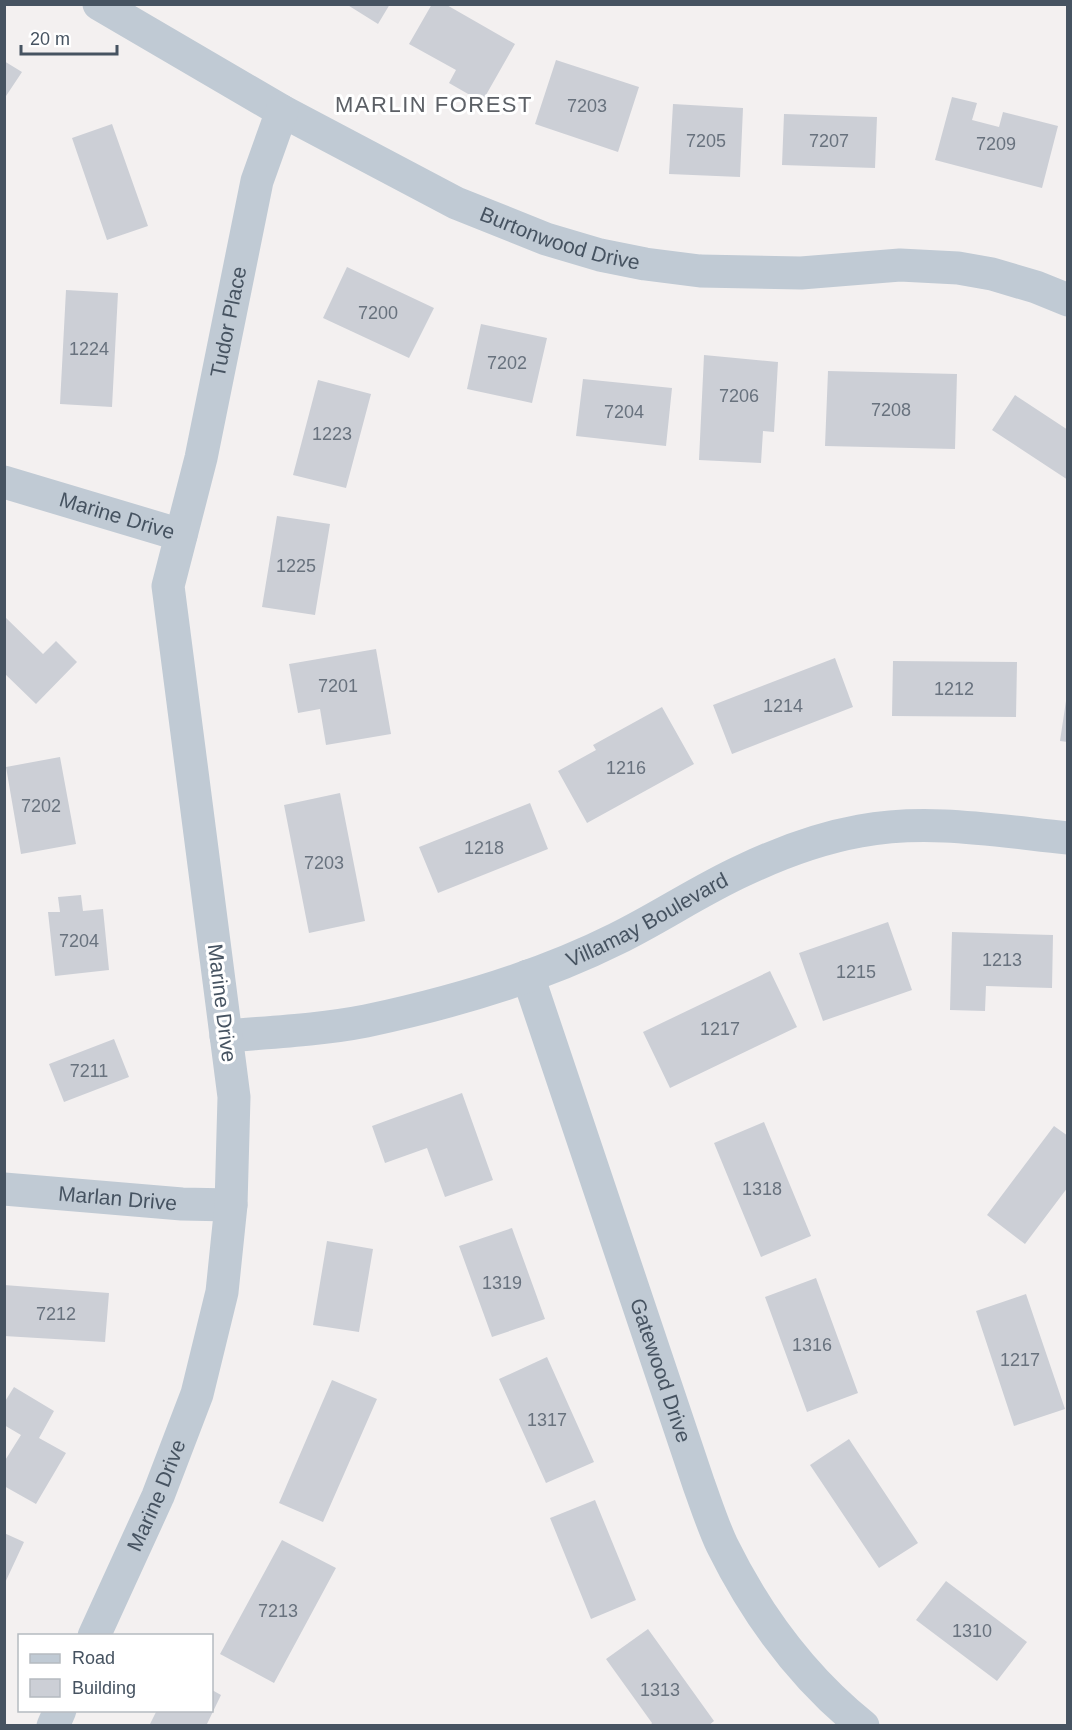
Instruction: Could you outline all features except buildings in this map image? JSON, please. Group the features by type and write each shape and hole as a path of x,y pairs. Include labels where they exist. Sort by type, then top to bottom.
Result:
{"street":[{"name":"Burtonwood Drive","path":"99,4 282,111 456,203 546,239 600,255 700,271 801,273 900,265 958,268 1003,277 1068,300"},
{"name":"Tudor Place","path":"181,536 201,458 257,182 282,111"},
{"name":"Marine Drive","path":"4,482 181,536 168,586 169,603 234,1096 231,1205 222,1292 197,1394 158,1496 94,1634"},
{"name":"Villamay Boulevard","path":"226,1036 298,1030 364,1021 443,1003 528,976 615,940 743,870 803,847 858,831 892,826 932,825 1068,838"},
{"name":"Gatewood Drive","path":"528,976 699,1485 722,1543 754,1604 792,1656 839,1707 862,1725"},
{"name":"Marlan Drive","path":"4,1189 182,1204 231,1205"}],"district":[{"name":"MARLIN FOREST","path":"434,104"}]}
